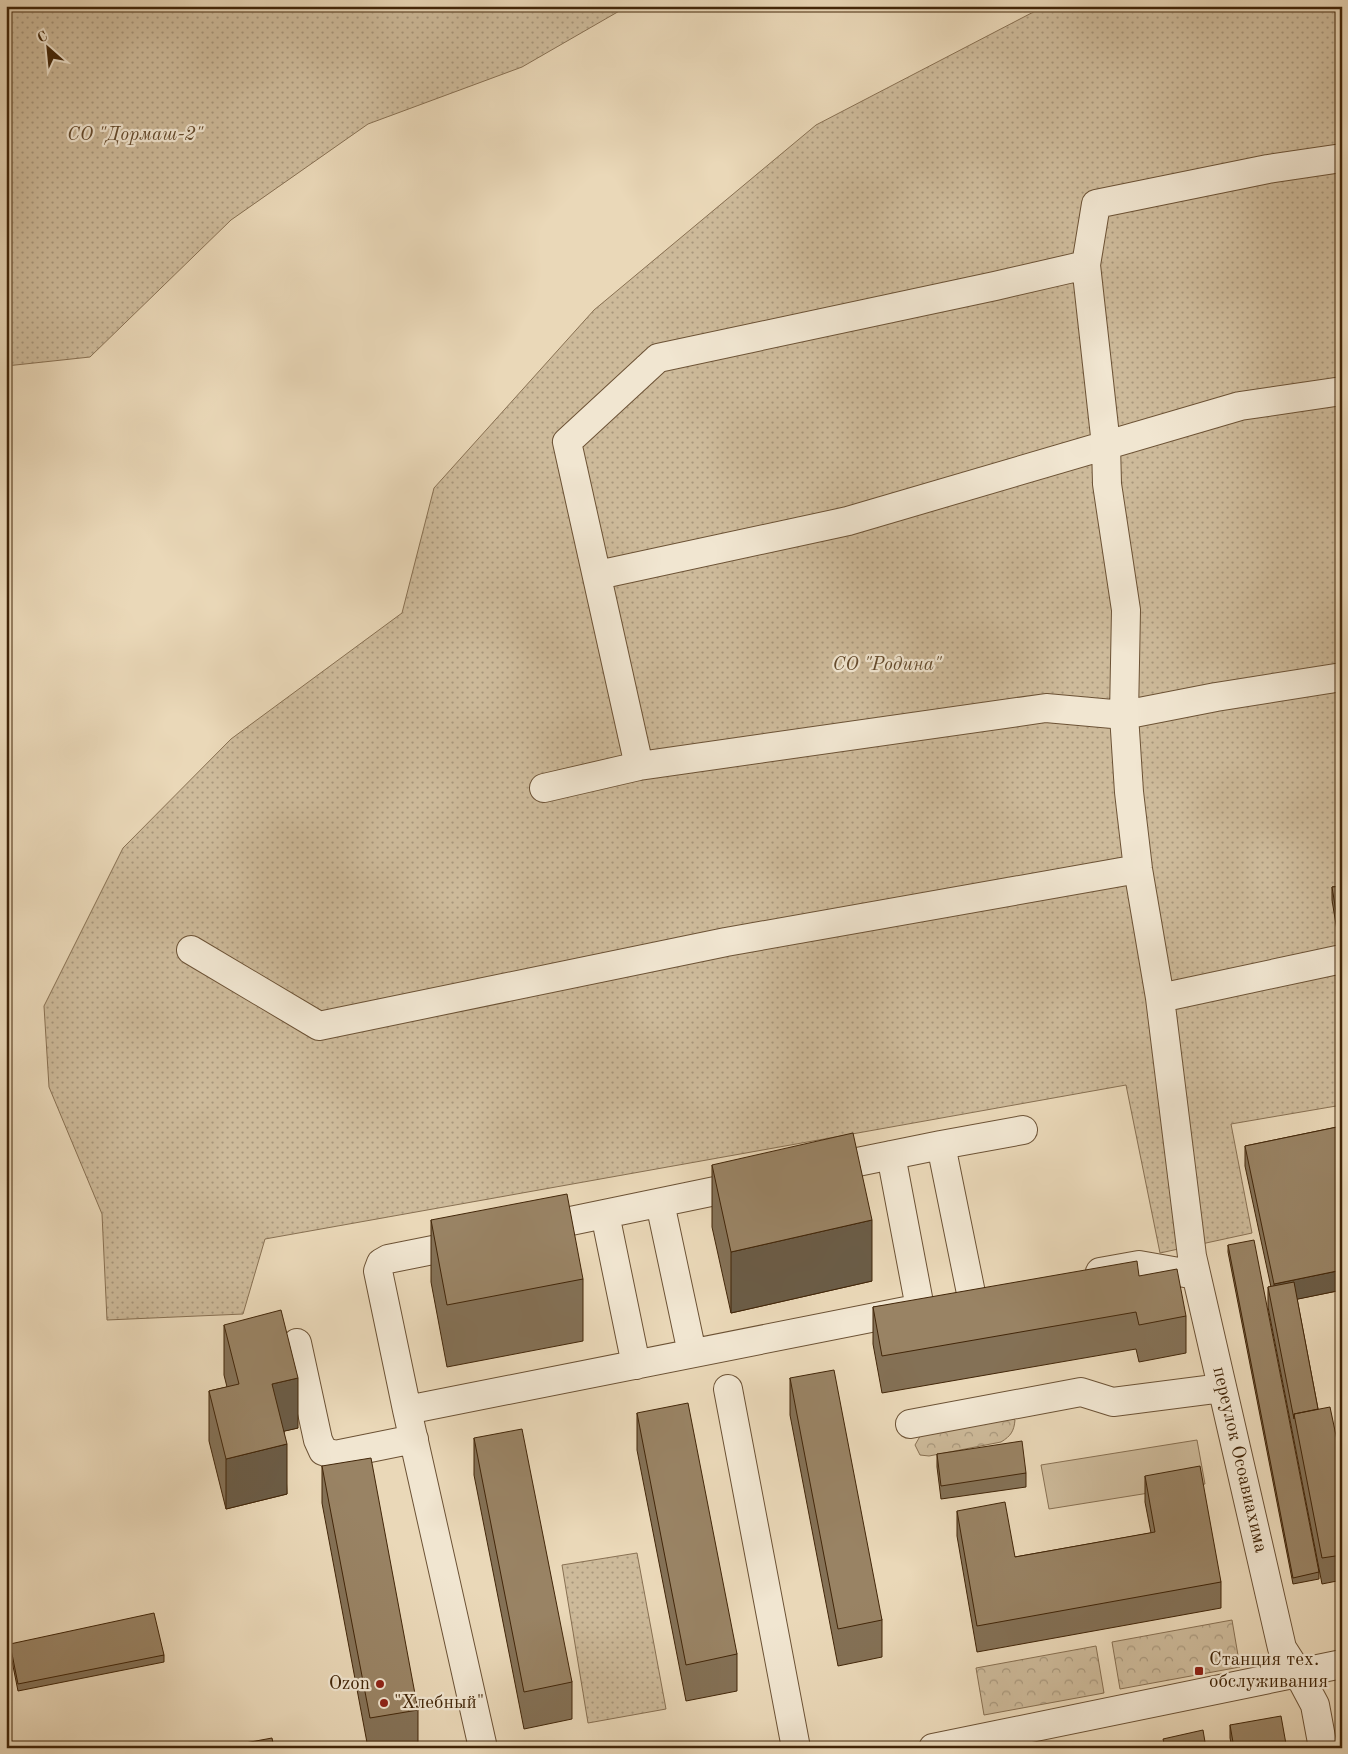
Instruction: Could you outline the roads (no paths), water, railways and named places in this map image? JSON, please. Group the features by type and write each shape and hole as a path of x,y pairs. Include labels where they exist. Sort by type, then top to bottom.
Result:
{"street":[{"name":"переулок Осоавиахима","path":"1323,1748 1314,1705 1298,1673 1282,1648 1192,1256 1160,998 1138,869 1129,792 1124,715 1126,610 1107,484 1106,444 1086,265 1096,204 1268,169 1342,158"},
{"path":"640,766 567,442 658,358 1086,265"},
{"path":"598,575 848,521 1240,406 1342,391"},
{"path":"544,788 640,766 1046,708 1124,715 1216,697 1342,678"},
{"path":"191,950 319,1026 726,942 1138,869"},
{"path":"1160,998 1342,959"},
{"path":"483,1748 407,1410 378,1271 381,1263 388,1259 605,1214 1023,1130"},
{"path":"941,1145 972,1298"},
{"path":"891,1155 920,1308"},
{"path":"660,1203 692,1353"},
{"path":"605,1214 636,1365"},
{"path":"1074,1278 1139,1265 1196,1274"},
{"path":"407,1410 1000,1292"},
{"path":"297,1343 318,1440 324,1451 335,1455 414,1440"},
{"path":"910,1424 1081,1392 1113,1402 1222,1388"},
{"path":"728,1389 796,1748"},
{"path":"932,1748 1342,1664"}],"place":[{"name":"Станция тех. обслуживания","path":"1199,1671"},
{"name":"Ozon","path":"380,1684"},
{"name":"\"Хлебный\"","path":"384,1703"}],"park label":[{"name":"СО \"Дормаш-2\"","path":"135,135"},
{"name":"СО \"Родина\"","path":"887,665"}]}
